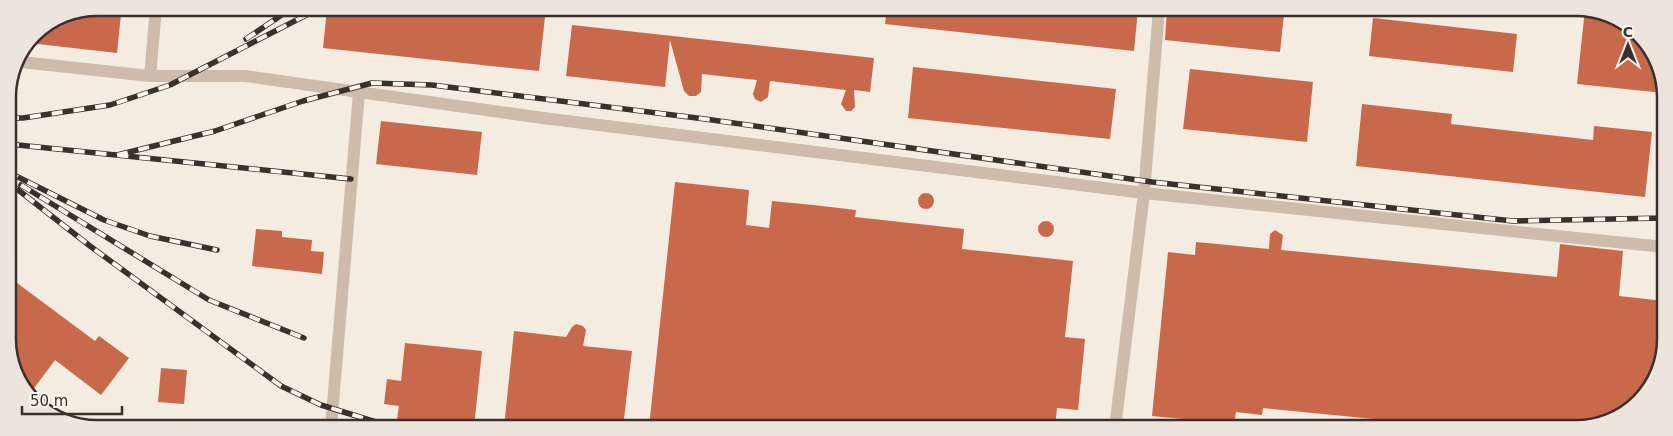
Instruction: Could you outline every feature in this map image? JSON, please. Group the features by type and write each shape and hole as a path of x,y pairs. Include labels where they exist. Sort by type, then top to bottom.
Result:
{"street":[{"path":"150,76 155,16"},
{"path":"1116,420 1144,193 1158,16"},
{"path":"24,62 150,76 245,76 543,118 1144,193 1657,247"},
{"path":"332,420 359,92"}],"building":[{"path":"97,16 121,16 117,53 37,44 52,30 66,22"},
{"path":"326,16 545,16 539,71 323,48"},
{"path":"886,16 1137,16 1134,51 885,24"},
{"path":"1167,16 1284,16 1280,52 1165,40"},
{"path":"1584,17 1607,22 1633,40 1651,66 1656,92 1577,84"},
{"path":"1373,18 1517,34 1513,72 1369,56"},
{"path":"572,25 874,58 870,92 854,90 855,107 851,111 846,111 841,104 846,90 770,81 768,97 761,102 755,99 753,94 757,80 702,74 701,92 696,96 689,96 684,91 670,40 665,87 566,76"},
{"path":"913,67 1116,89 1110,139 908,118"},
{"path":"1190,69 1313,82 1307,142 1183,129"},
{"path":"1362,104 1452,114 1451,124 1593,140 1594,126 1652,132 1645,197 1356,166"},
{"path":"381,121 482,132 477,175 376,164"},
{"path":"675,182 749,190 746,225 769,228 772,201 813,205 856,210 855,217 964,229 962,249 1073,261 1065,337 1085,339 1078,410 1057,408 1056,420 650,420"},
{"path":"926,193 932,195 934,201 932,207 926,209 920,207 918,201 920,195"},
{"path":"1046,221 1052,223 1054,229 1052,235 1046,237 1040,235 1038,229 1040,223"},
{"path":"256,229 282,231 282,237 312,240 311,251 324,252 322,274 252,266"},
{"path":"1275,230 1283,235 1281,250 1557,277 1560,244 1623,251 1619,296 1657,300 1657,339 1651,370 1637,392 1621,406 1607,414 1581,420 1384,420 1263,408 1262,415 1236,412 1235,420 1193,420 1152,416 1168,252 1195,255 1196,242 1269,249 1270,234"},
{"path":"16,282 95,341 99,336 129,358 101,395 55,360 34,389 25,375 18,355 16,339"},
{"path":"576,324 583,326 586,330 583,346 632,351 624,420 505,420 514,331 566,337"},
{"path":"405,343 482,351 475,420 397,419 399,406 384,404 387,379 401,381"},
{"path":"161,368 187,370 184,404 158,402"}],"railway":[{"path":"246,39 280,16"},
{"path":"16,118 110,105 170,85 304,16"},
{"path":"117,155 215,131 303,101 372,83 432,85 705,119 1152,182 1513,221 1657,218"},
{"path":"16,145 351,179"},
{"path":"16,176 104,220 150,236 217,250"},
{"path":"21,185 209,300 304,338"},
{"path":"16,188 90,246 281,386 321,405 370,420"}]}
